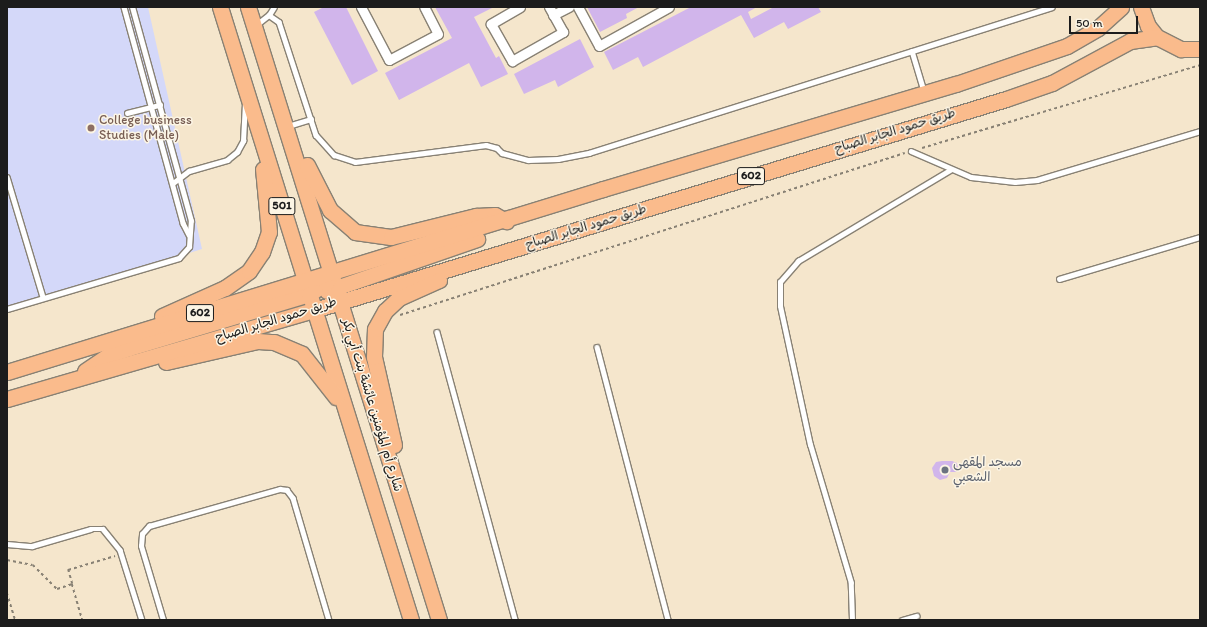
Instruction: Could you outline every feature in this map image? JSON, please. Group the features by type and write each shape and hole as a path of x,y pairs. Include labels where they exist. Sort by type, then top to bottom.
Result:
{"main road":[{"name":"شارع أم المؤمنين عائشة بنت أبي بكر","path":"220,7 246,85 258,131 412,620"},
{"name":"شارع أم المؤمنين عائشة بنت أبي بكر","path":"248,7 287,127 439,620"},
{"name":"602","path":"331,273 506,221 603,189 925,93 1067,46 1098,28 1121,7"},
{"path":"1141,7 1148,26 1157,37 1182,49 1200,49"},
{"name":"طريق حمود الجابر الصباح","path":"338,294 497,254 1006,99 1052,83 1130,42 1157,37"},
{"path":"287,127 330,210 354,232 391,237 476,216 495,215 506,221 487,236 338,294 320,297 314,310"},
{"path":"94,345 225,288 249,271 262,252 268,232 258,131"},
{"path":"406,515 400,472 374,358 372,340 378,322 399,298 497,254"},
{"path":"74,379 109,355 307,288 326,283 331,273"},
{"name":"602","path":"7,372 94,345 307,288"},
{"name":"طريق حمود الجابر الصباح","path":"7,399 314,310"},
{"path":"131,363 150,365 258,341 274,342 302,354 320,374 345,411"}],"street":[{"path":"361,7 389,60 438,34 424,7"},
{"path":"520,7 491,24 512,62 563,32 551,11 569,7"},
{"path":"578,7 599,46 669,7"}],"lane":[{"path":"124,7 189,235"},
{"path":"7,309 43,297 179,258 189,247 191,221 132,7"},
{"path":"254,26 269,15 274,7"},
{"path":"269,15 279,22 316,135 334,155 355,162 486,145 497,148 502,153 528,160 558,159 588,153 1051,7"},
{"path":"912,51 925,93"},
{"path":"173,183 189,171 227,160 241,147 246,85"},
{"path":"128,113 160,105"},
{"path":"287,127 311,119"},
{"path":"911,151 950,170 992,181 1037,180 1200,131"},
{"path":"177,168 189,171"},
{"path":"852,620 851,583 810,445 780,306 780,282 798,261 950,170"},
{"path":"7,177 43,297"},
{"path":"1059,279 1200,237"},
{"path":"437,332 515,620"},
{"path":"597,347 668,620"},
{"path":"163,620 141,546 142,534 149,526 280,489 287,490 293,498 329,620"},
{"path":"7,544 32,546 91,529 103,529 112,537 122,554 142,620"},
{"path":"902,620 916,616"}],"path":[{"path":"378,322 911,151 1200,65"},
{"path":"82,620 68,570 122,554"},
{"path":"7,560 33,565 57,589 72,584"},
{"path":"7,593 15,620"}],"shaded area":[{"name":"College business Studies (Male)","path":"7,7 148,7 202,249 7,310"}],"building":[{"path":"324,7 346,7 378,71 352,85 314,12"},
{"path":"435,7 494,7 474,17 496,58 499,56 508,74 481,87 469,63 399,100 385,73 452,38"},
{"path":"587,7 639,7 626,14 627,18 600,32"},
{"path":"691,7 757,7 748,12 751,19 774,7 818,7 821,12 788,29 784,22 754,38 741,15 643,67 638,57 613,70 604,52"},
{"path":"580,39 594,67 558,87 555,80 524,94 514,74"},
{"name":"مسجد المقهى الشعبي","path":"952,461 957,463 958,468 956,472 950,472 947,478 940,480 934,476 932,468 936,462"}],"place":[{"name":"College business Studies (Male)","path":"91,128"},
{"name":"مسجد المقهى الشعبي","path":"945,470"}]}
